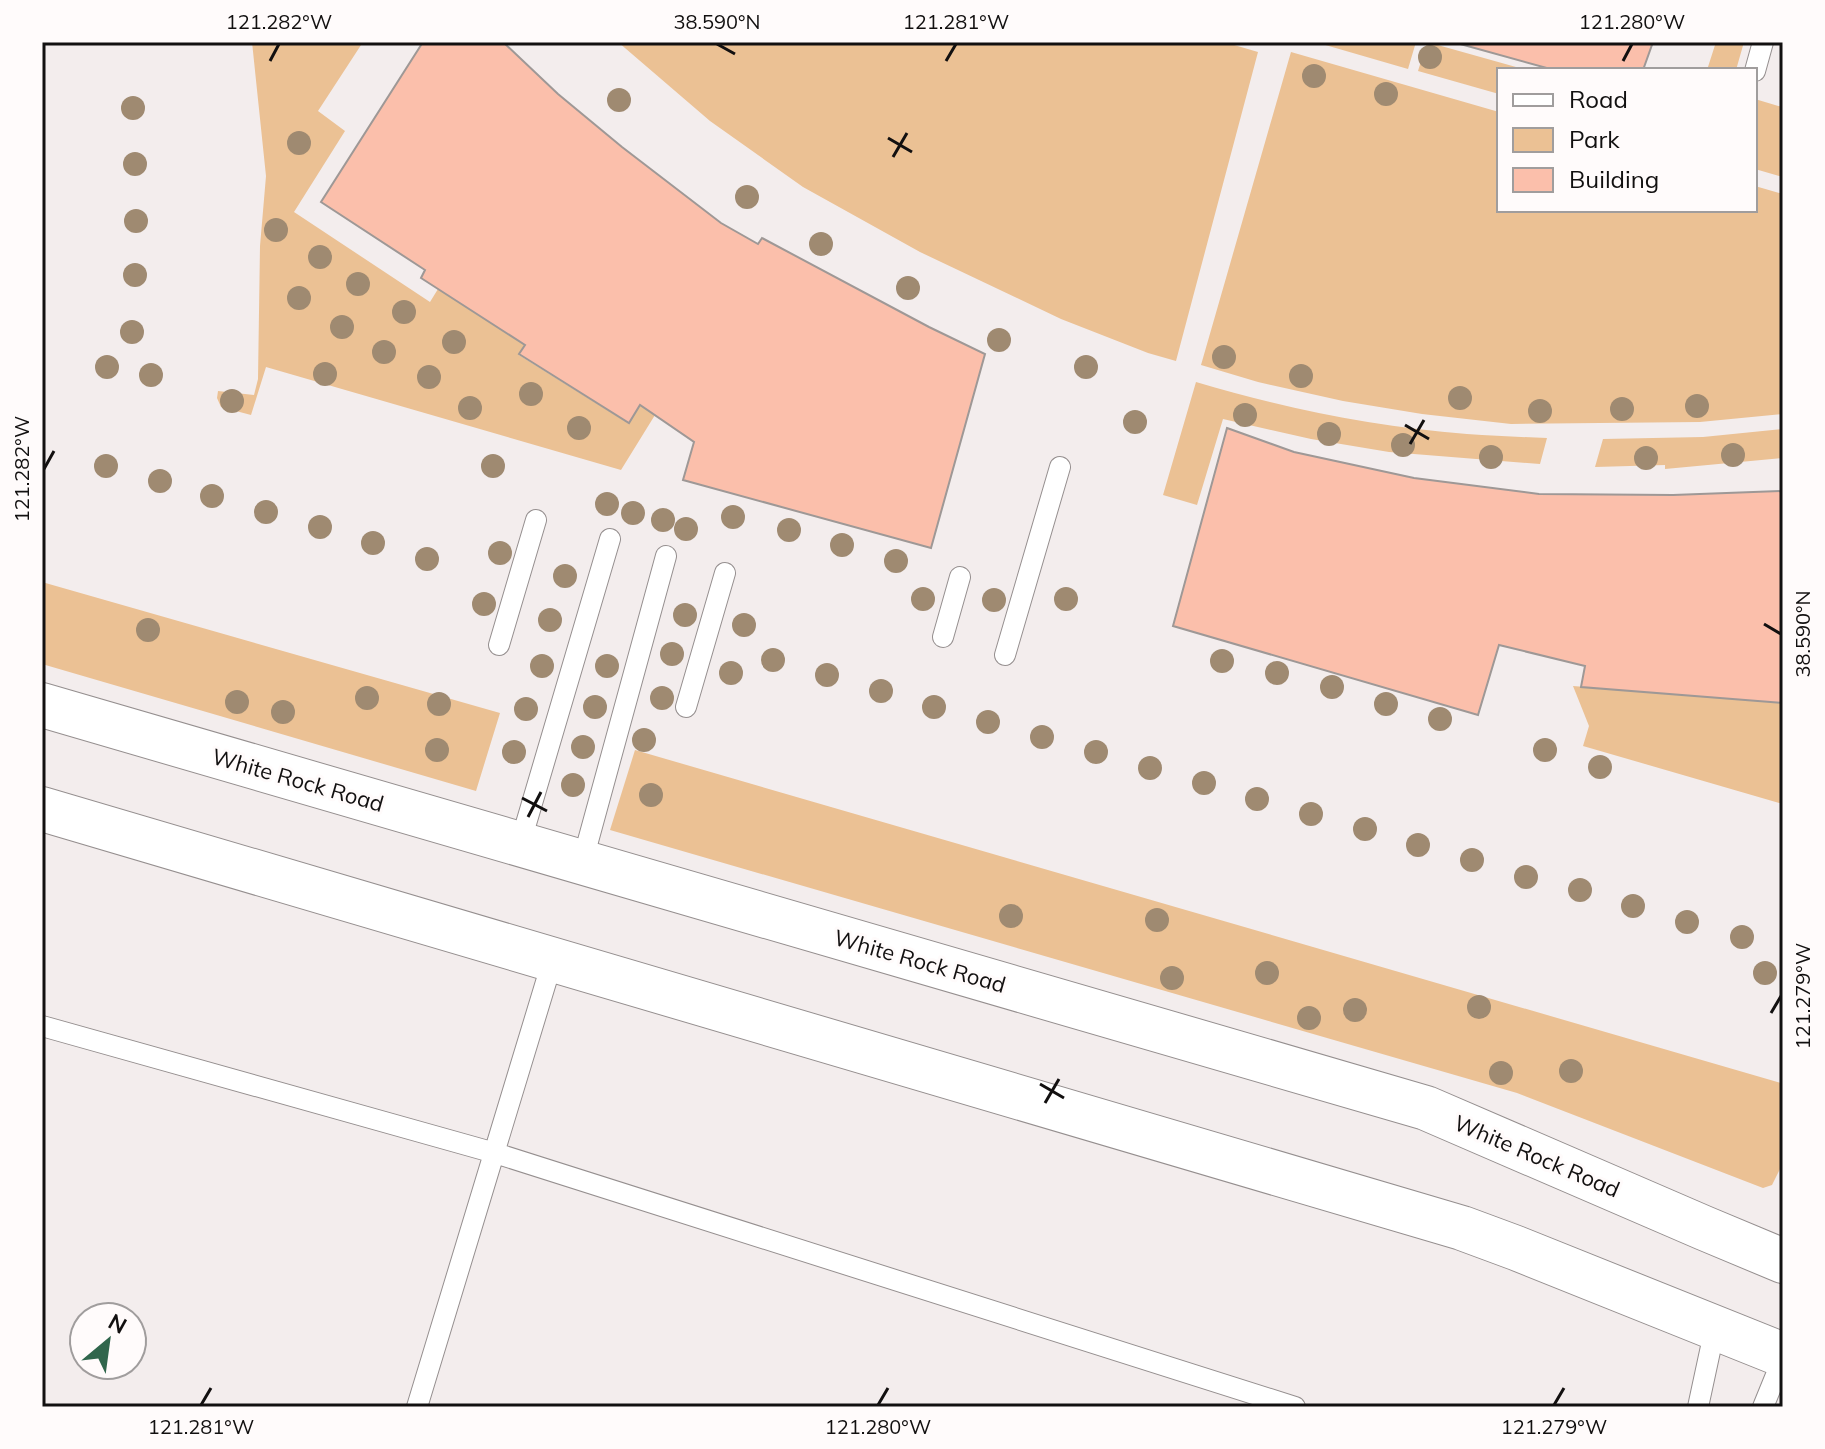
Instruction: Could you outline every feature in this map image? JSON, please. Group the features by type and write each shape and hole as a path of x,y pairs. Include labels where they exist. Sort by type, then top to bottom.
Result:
{"main road":[{"name":"White Rock Road","path":"42,705 1426,1108 1704,1228 1782,1256"},
{"path":"42,809 1462,1228 1783,1357"}],"lane":[{"path":"1756,68 1763,42"},
{"path":"1005,655 1060,467"},
{"path":"499,645 536,520"},
{"path":"520,844 610,539"},
{"path":"582,863 666,556"},
{"path":"686,707 725,573"},
{"path":"943,637 960,577"},
{"path":"417,1407 553,959"},
{"path":"42,1026 495,1153 1295,1407"},
{"path":"1698,1407 1715,1328"},
{"path":"1763,1407 1783,1357"}],"green space":[{"path":"252,42 363,42 318,111 345,131 294,212 430,302 438,289 525,345 519,355 628,423 640,405 655,415 621,470 266,367 251,415 221,407 218,391 254,395 258,379 260,246 266,176"},
{"path":"618,42 1224,42 1258,52 1176,361 1061,319 920,252 803,187 710,121"},
{"path":"1315,42 1416,42 1408,69"},
{"path":"1427,42 1516,67 1497,68 1497,93 1418,71"},
{"path":"1716,42 1744,42 1737,68 1708,68"},
{"path":"1291,52 1497,111 1497,212 1757,212 1757,187 1783,194 1783,414 1700,422 1511,424 1343,401 1258,382 1201,365"},
{"path":"1757,100 1782,107 1783,104 1783,177 1757,170"},
{"path":"1196,382 1296,408 1364,421 1433,431 1547,438 1540,464 1389,452 1311,439 1223,419 1197,505 1163,495"},
{"path":"1783,429 1783,458 1665,469 1665,465 1595,467 1603,439 1703,437"},
{"path":"42,582 500,713 476,791 42,664"},
{"path":"1573,686 1783,703 1783,804 1583,746 1589,726"},
{"path":"635,750 1781,1083 1783,1077 1783,1163 1772,1185 1763,1188 1517,1093 610,830"}],"building":[{"path":"423,42 503,42 558,94 721,223 758,244 762,238 985,354 931,548 683,480 694,442 640,405 629,423 519,354 525,345 421,278 425,270 321,202"},
{"path":"1453,42 1653,42 1644,68 1547,68"},
{"path":"1227,428 1294,452 1414,478 1539,494 1673,495 1783,491 1783,703 1581,687 1585,666 1499,645 1478,715 1173,626"}]}
